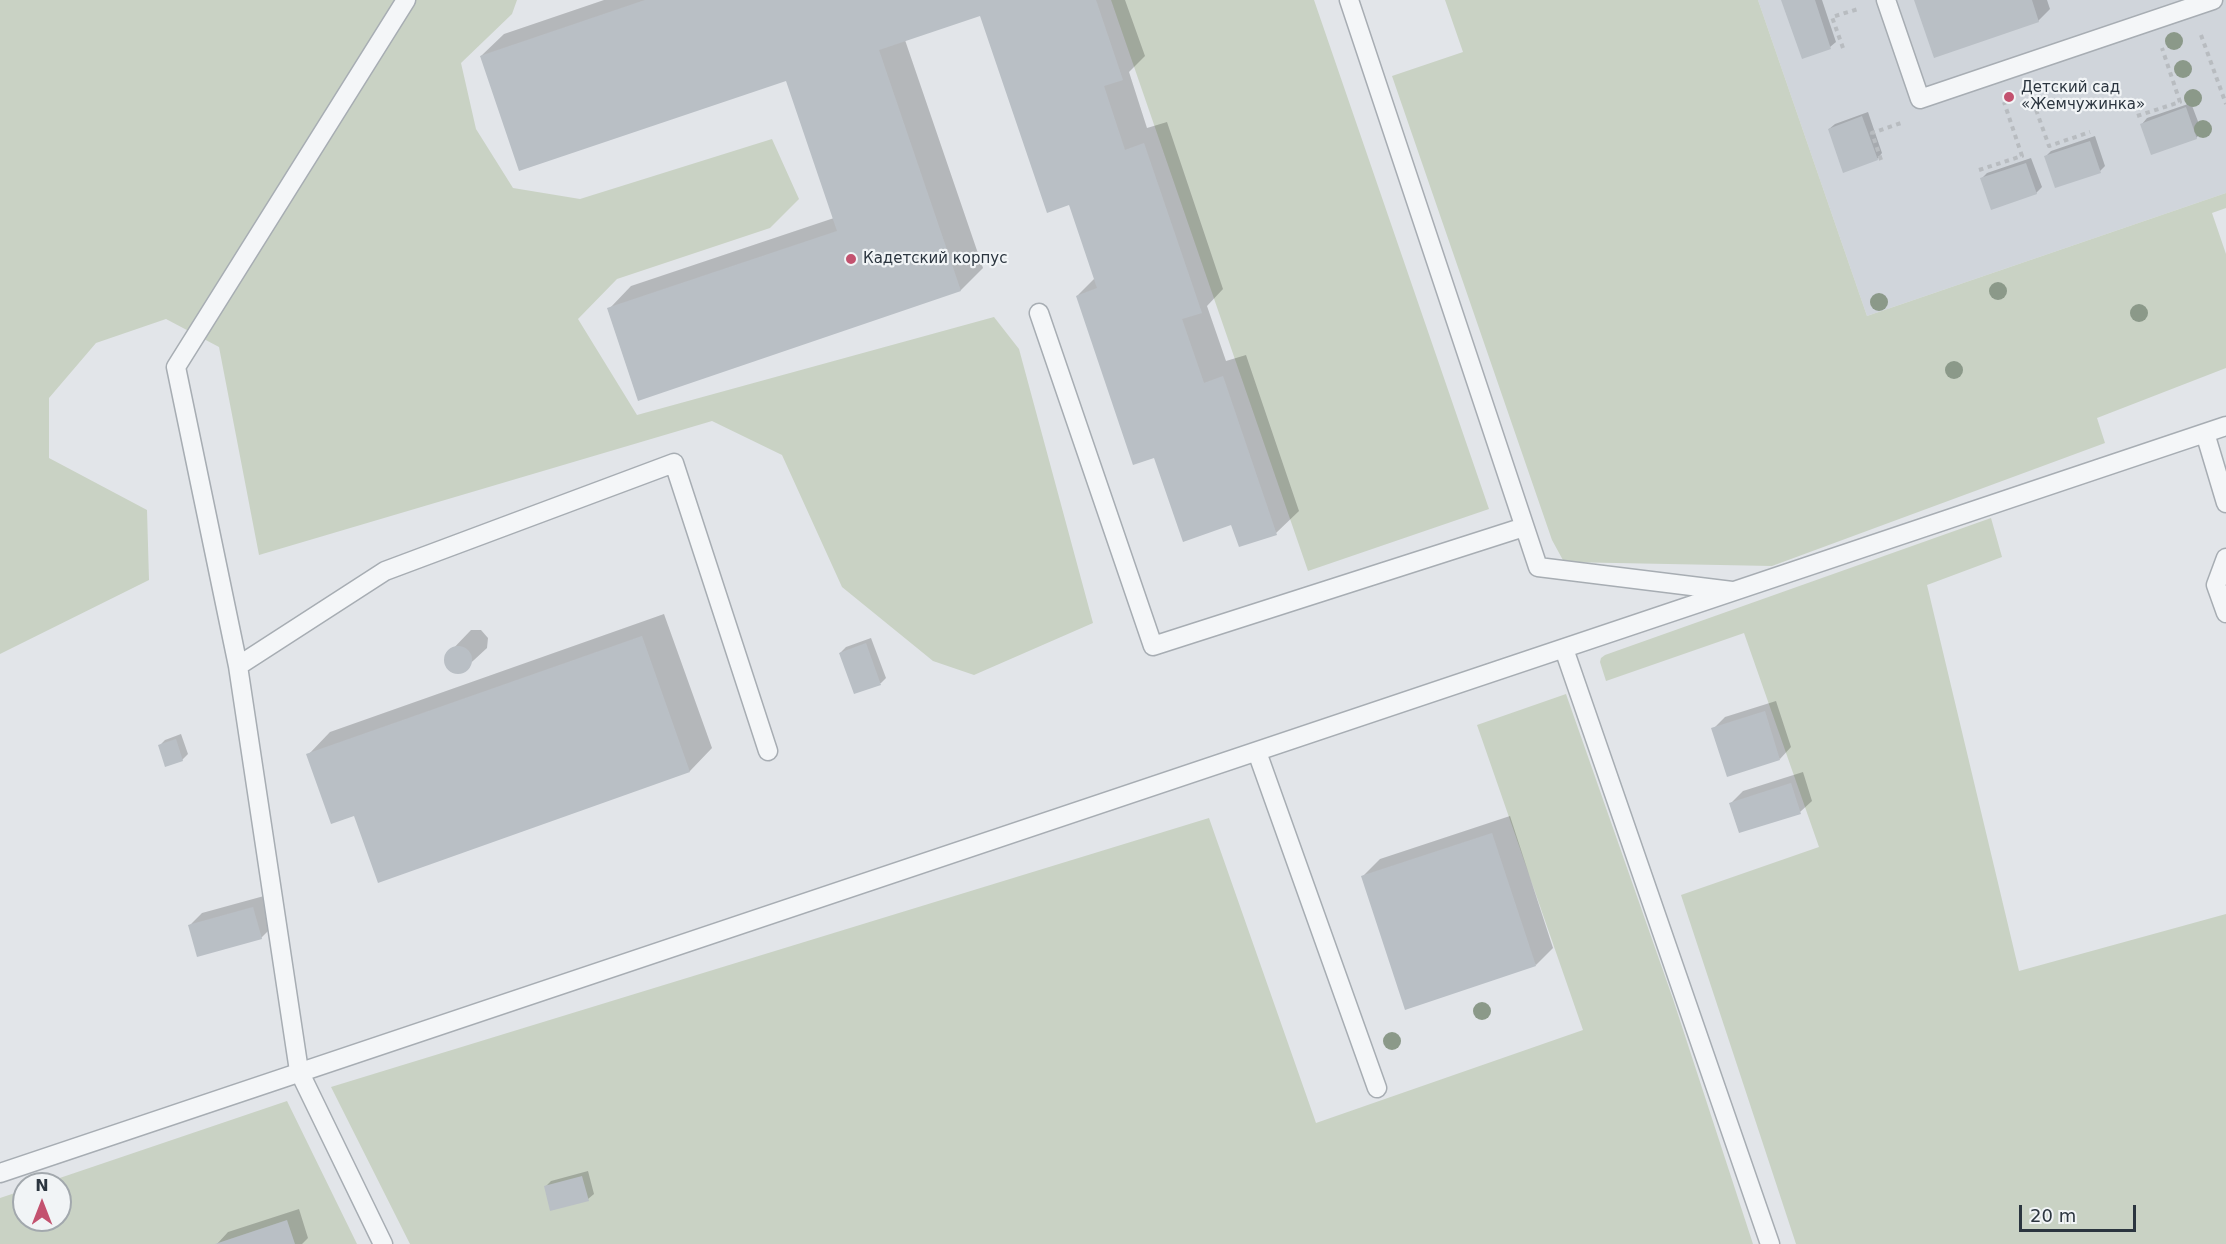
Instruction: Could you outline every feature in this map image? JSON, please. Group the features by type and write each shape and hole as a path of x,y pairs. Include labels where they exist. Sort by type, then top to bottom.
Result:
{"lane":[{"path":"383,1244 299,1071 238,666 176,367 406,0"},
{"path":"1349,0 1538,567 1737,591"},
{"path":"1886,0 1920,99 2213,0"},
{"path":"1039,313 1153,646 1524,527"},
{"path":"0,1173 2226,426"},
{"path":"2205,433 2226,502"},
{"path":"238,666 385,571 674,463 768,751"},
{"path":"2226,558 2216,585 2226,613"},
{"path":"1564,649 1770,1244"},
{"path":"1257,752 1377,1088"}],"path":[{"path":"1843,48 1832,17 1863,8"},
{"path":"2191,8 2226,104"},
{"path":"2137,116 2180,102 2162,47"},
{"path":"2030,92 2049,146 2090,132"},
{"path":"1979,170 2022,156 2004,101"},
{"path":"1881,160 1872,133 1912,119"}],"shaded area":[{"name":"Детский сад «Жемчужинка»","path":"1758,0 2226,0 2226,193 1867,316"}],"green space":[{"path":"0,0 517,0 512,14 461,63 476,129 513,188 580,199 772,139 799,199 770,228 617,279 578,319 637,415 994,317 1019,349 1093,623 974,675 933,661 842,587 782,455 712,421 259,555 219,347 166,319 96,343 49,398 49,458 147,510 149,580 0,654"},
{"path":"1111,0 1314,0 1489,509 1308,571"},
{"path":"1445,0 1758,0 1867,316 2226,193 2226,208 2212,213 2226,254 2226,368 2097,418 2105,443 1772,566 1564,562 1552,540 1392,76 1463,52"},
{"path":"1991,518 2002,557 1927,585 2019,971 2226,914 2226,1244 1796,1244 1681,895 1819,847 1744,633 1606,681 1600,662 1605,655"},
{"path":"1566,694 1673,999 1753,1244 410,1244 331,1087 1209,818 1316,1123 1583,1030 1477,725"},
{"path":"287,1101 357,1244 0,1244 0,1198 12,1194 12,1232 72,1232 72,1174"}],"building":[{"name":"Кадетский корпус","path":"645,0 1096,0 1123,80 1104,86 1125,150 1144,143 1202,313 1182,319 1204,383 1223,376 1277,535 1239,547 1231,525 1183,542 1154,458 1133,465 1076,296 1097,288 1069,205 1047,213 980,16 879,50 961,291 638,401 607,308 837,231 786,81 519,171 480,56"},
{"path":"1781,0 1815,0 1831,49 1802,59"},
{"path":"1914,0 2032,0 2039,22 1934,58"},
{"path":"2186,107 2197,139 2151,155 2140,124"},
{"path":"1862,116 1878,160 1843,173 1828,129"},
{"path":"2090,141 2101,173 2055,188 2044,156"},
{"path":"2026,163 2037,194 1991,210 1980,178"},
{"path":"642,636 690,772 378,883 354,816 331,824 306,754"},
{"path":"866,643 881,685 854,694 839,653"},
{"path":"458,646 468,650 472,660 468,670 458,674 448,670 444,660 448,650"},
{"path":"1765,711 1780,760 1727,777 1711,728"},
{"path":"176,739 183,761 165,767 158,745"},
{"path":"1791,783 1801,814 1739,833 1729,803"},
{"path":"1492,833 1536,966 1405,1010 1361,876"},
{"path":"253,907 262,939 197,957 188,925"},
{"path":"582,1176 589,1201 550,1211 544,1186"},
{"path":"287,1220 295,1244 215,1244"}],"place":[{"name":"Детский сад «Жемчужинка»","path":"2009,97"},
{"name":"Кадетский корпус","path":"851,259"}]}
